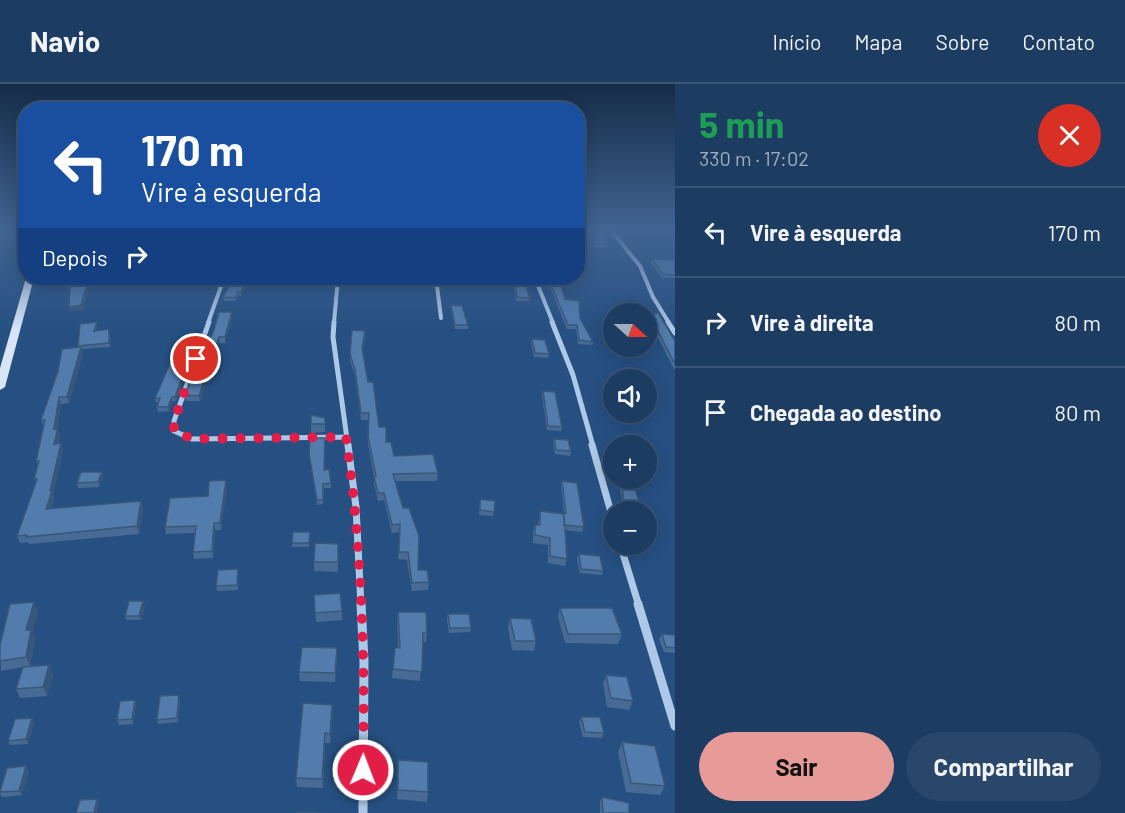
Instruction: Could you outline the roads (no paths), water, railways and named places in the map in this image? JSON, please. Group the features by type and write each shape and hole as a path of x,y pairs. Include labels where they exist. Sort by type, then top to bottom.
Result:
{"main road":[{"path":"0,387 28,285"}],"street":[{"path":"637,262 653,297 675,333"},
{"path":"222,285 174,421 174,431 192,439 346,437"},
{"path":"337,285 333,338 356,507 364,661 363,813"},
{"path":"437,285 441,318"},
{"path":"538,285 573,375 608,501"},
{"path":"623,555 675,726"}]}
